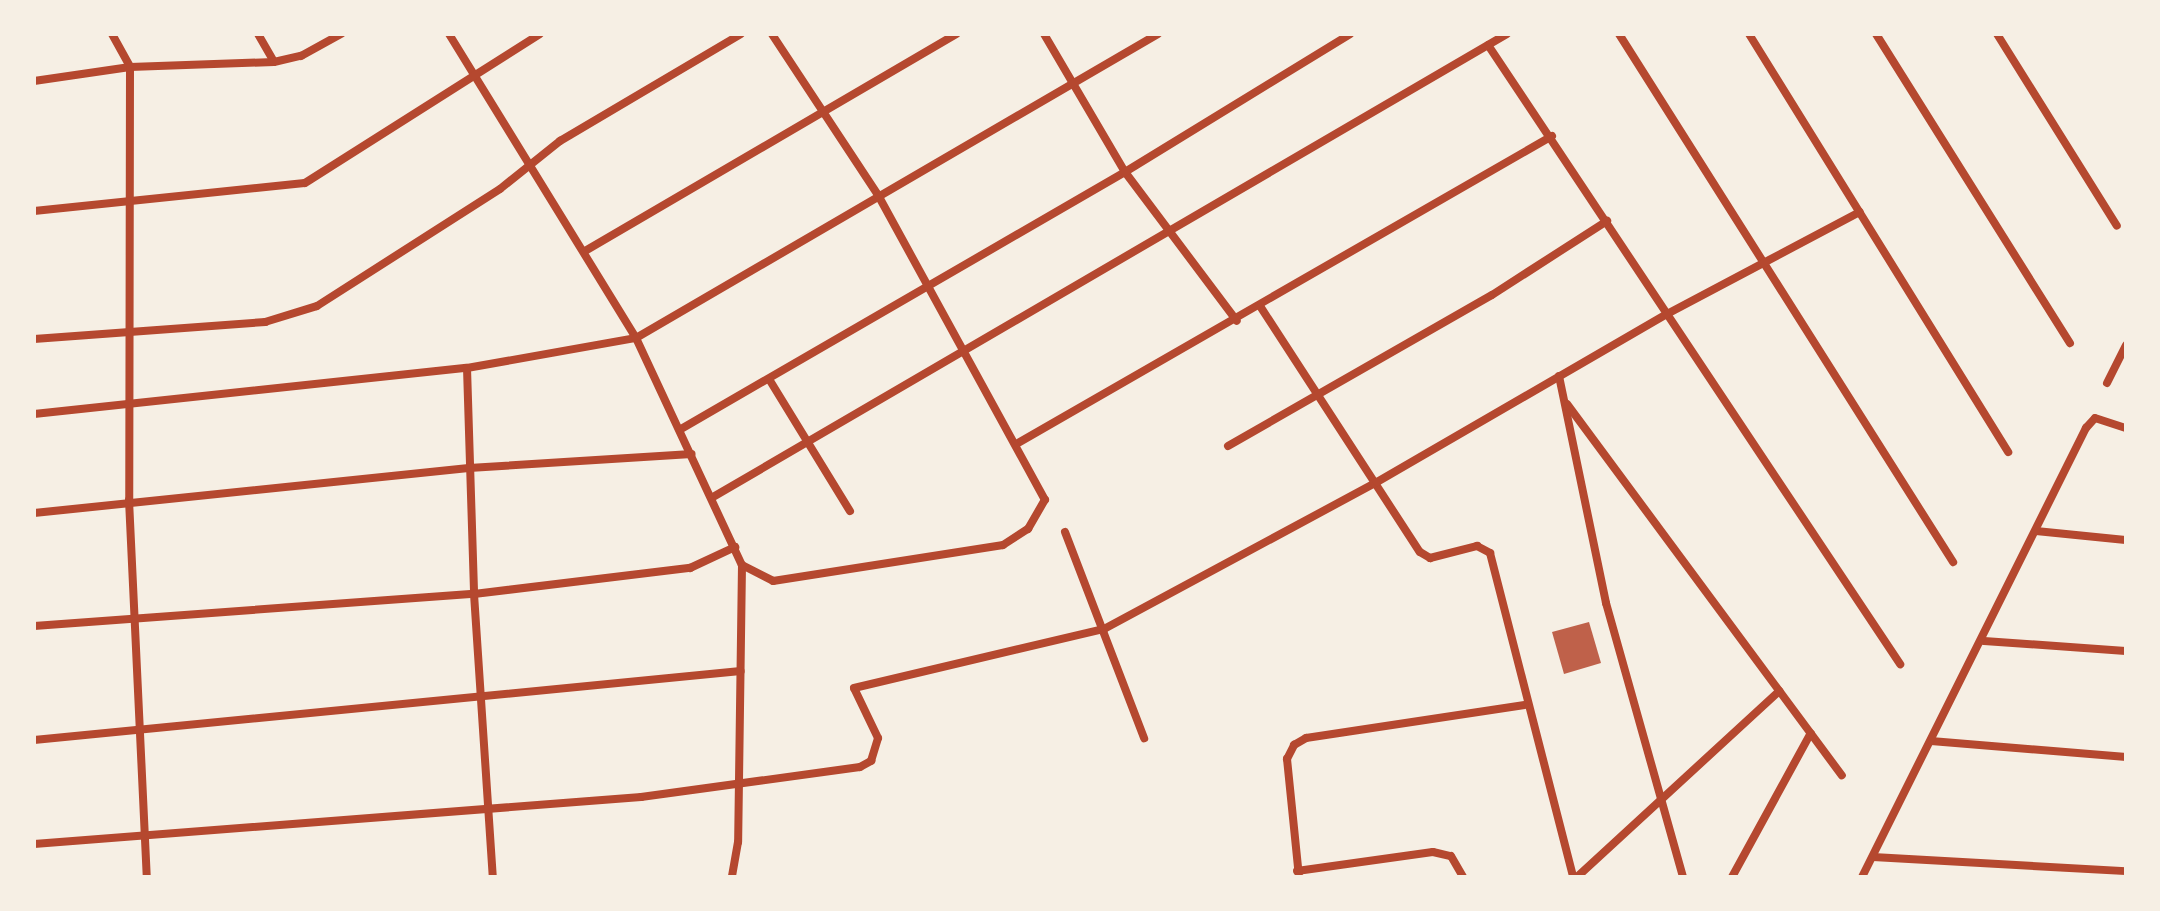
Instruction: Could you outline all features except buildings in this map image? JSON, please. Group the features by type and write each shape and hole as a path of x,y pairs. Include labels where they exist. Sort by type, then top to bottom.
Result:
{"street":[{"path":"112,34 130,67 129,500 147,877"},
{"path":"258,34 274,62"},
{"path":"34,81 130,67 274,62 301,56 341,34"},
{"path":"449,34 636,338 713,497 742,565 740,784 732,877"},
{"path":"34,211 129,204 305,183 473,73 540,34"},
{"path":"34,339 265,322 317,306 530,165 560,141 741,34"},
{"path":"742,565 773,581 1003,545 1028,529 1045,500 1018,443 878,195 772,34"},
{"path":"585,251 821,110 956,34"},
{"path":"1044,34 1125,172 1167,234 1237,321"},
{"path":"34,414 467,368 636,338 1158,34"},
{"path":"681,429 931,287 1350,34"},
{"path":"713,497 1507,34"},
{"path":"1619,34 1766,261 1953,562"},
{"path":"1749,34 2008,452"},
{"path":"1876,34 2070,343"},
{"path":"1997,34 2117,226"},
{"path":"1488,45 1552,136 1900,664"},
{"path":"1018,443 1237,321 1552,136"},
{"path":"34,844 144,831 491,807 740,784 843,771 871,761 878,738 854,688 1104,629 1377,482 1667,314 1860,212"},
{"path":"1228,446 1320,396 1607,221"},
{"path":"1260,306 1420,552 1430,558 1484,547 1525,705 1575,877 1779,691"},
{"path":"2107,383 2126,345"},
{"path":"467,368 474,594 491,807 493,877"},
{"path":"1559,376 1606,603 1659,802 1683,877"},
{"path":"769,379 850,511"},
{"path":"1565,400 1842,775"},
{"path":"1862,877 2095,418 2126,428"},
{"path":"34,513 129,500 469,468 692,454"},
{"path":"2036,531 2126,540"},
{"path":"1065,532 1144,738"},
{"path":"34,626 474,594 690,568 735,547"},
{"path":"1984,641 2126,651"},
{"path":"34,740 482,693 741,671"},
{"path":"1463,877 1451,856 1433,852 1298,874 1287,759 1294,745 1306,738 1525,705"},
{"path":"1732,877 1811,733"},
{"path":"1931,741 2126,757"},
{"path":"1873,857 2126,871"}]}
